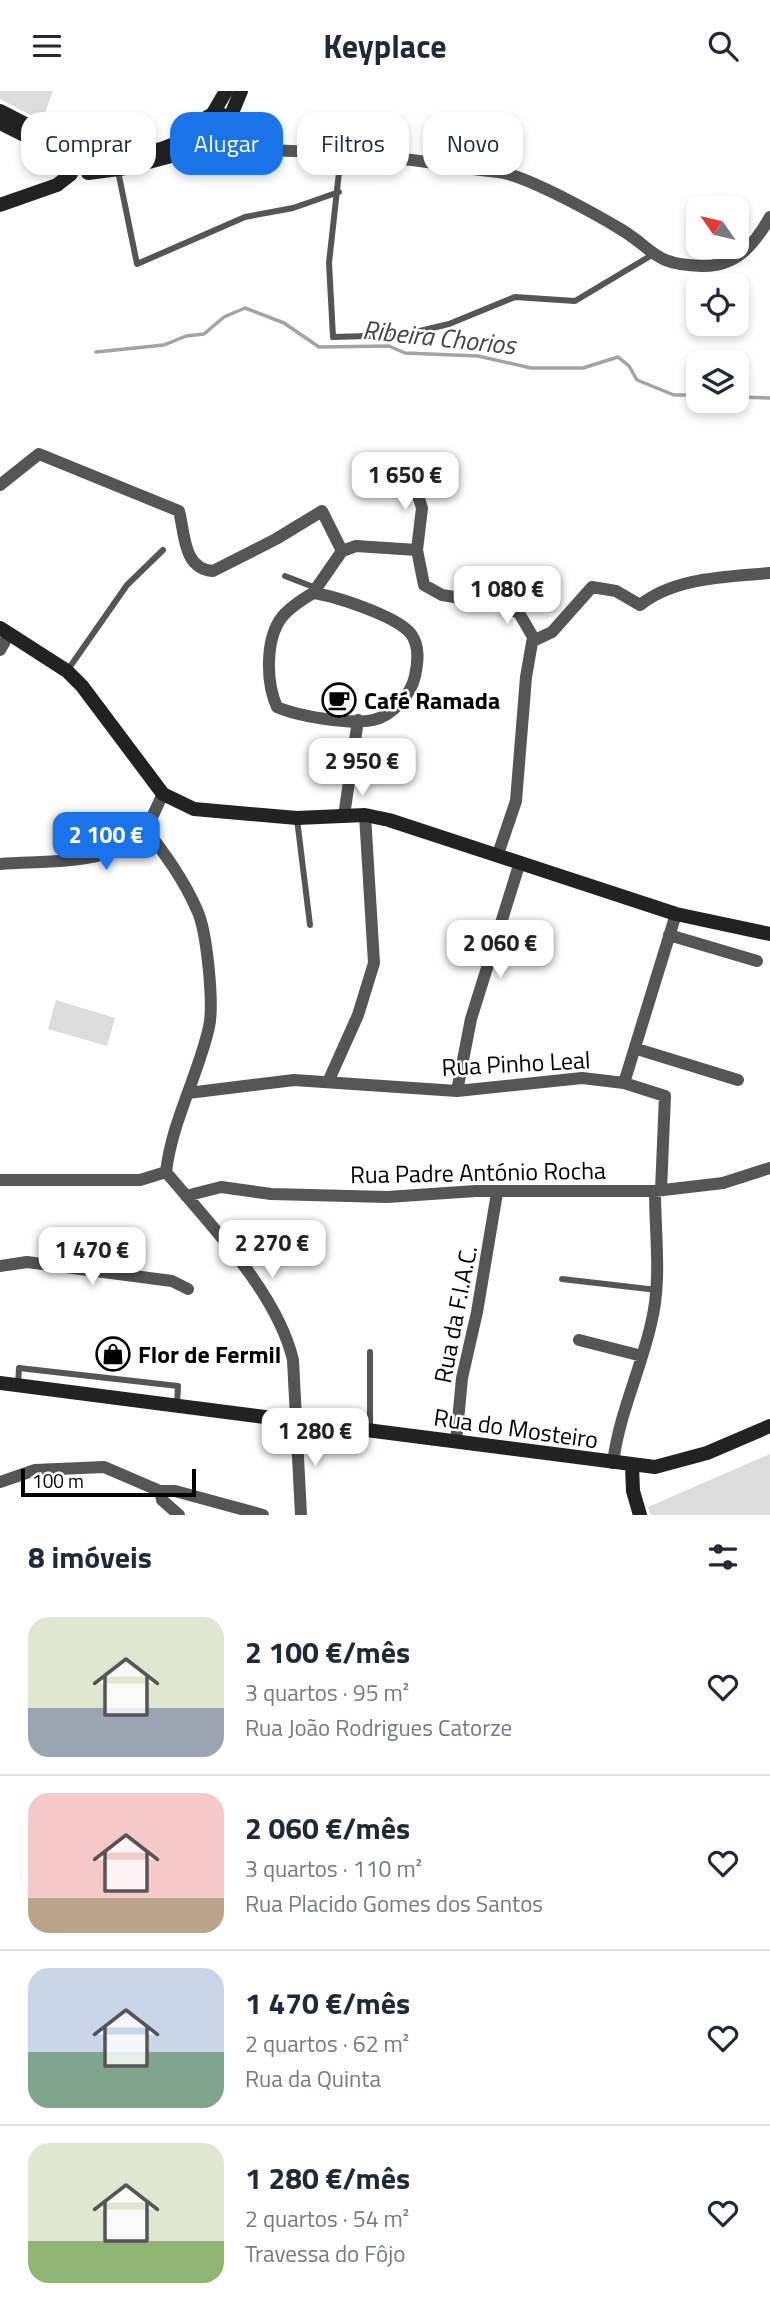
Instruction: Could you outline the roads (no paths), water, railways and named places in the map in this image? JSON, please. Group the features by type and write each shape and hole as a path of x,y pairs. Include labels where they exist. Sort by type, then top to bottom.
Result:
{"main road":[{"path":"214,112 226,91"},
{"path":"233,112 242,91"},
{"path":"0,111 21,122"},
{"path":"0,123 21,134"},
{"path":"0,205 57,185 68,175"},
{"path":"5,631 67,671 82,686 163,794 194,809 297,818 365,815 498,854 676,914 770,934"},
{"name":"Rua do Mosteiro","path":"0,1383 613,1464 655,1467 678,1463 770,1426"},
{"path":"632,1465 633,1490 640,1515"}],"street":[{"path":"409,158 508,173 625,232 652,255 674,264 705,266 736,260 760,235 770,217"},
{"path":"0,485 39,454 179,511 190,560 203,570 213,571 276,539 322,511 342,551"},
{"path":"410,471 422,508 418,551 424,585 442,595 502,605 519,613 527,623 533,641 526,677 516,801 498,854"},
{"path":"314,590 337,596 384,617 411,634 419,658 413,685 393,712 373,720 292,713 277,707 270,692 274,635 282,617 314,590 342,551 356,547 418,551"},
{"path":"533,641 552,632 592,587 616,591 640,605 655,593 680,585 770,573"},
{"path":"0,650 5,631"},
{"path":"344,816 359,720"},
{"path":"0,864 102,855 130,842 145,828 163,794"},
{"path":"328,1082 358,1015 374,963 365,815"},
{"path":"145,828 169,857 199,912 209,977 209,1025 170,1145 166,1172 270,1305 289,1342 293,1360 301,1515"},
{"path":"457,1091 471,1019 520,862"},
{"path":"624,1083 637,1049 676,914"},
{"path":"669,935 757,961"},
{"path":"637,1049 738,1080"},
{"name":"Rua Pinho Leal","path":"188,1093 294,1080 457,1091 582,1077 624,1083 665,1096 658,1191"},
{"name":"Rua Padre António Rocha","path":"186,1196 221,1187 271,1194 387,1196 658,1191 723,1183 770,1168"},
{"path":"0,1180 140,1180 166,1172"},
{"path":"613,1464 617,1429 642,1356 657,1290 658,1191"},
{"name":"Rua da F.I.A.C.","path":"456,1442 462,1378 477,1312 497,1193"},
{"path":"0,1266 27,1262 172,1281 188,1289"},
{"path":"579,1340 642,1356"},
{"path":"0,1482 35,1470 75,1466 104,1467 160,1491 175,1491 263,1515"},
{"path":"160,1491 162,1500 179,1515"}],"lane":[{"path":"118,175 138,264 245,217 293,208 339,192"},
{"path":"340,175 330,263 333,337 403,335 449,324 515,297 575,301 652,255"},
{"path":"67,671 127,585 163,550"},
{"path":"285,576 314,590"},
{"path":"297,818 310,925"},
{"path":"562,1279 657,1290"},
{"path":"370,1352 370,1431"},
{"path":"18,1385 19,1368 178,1386 177,1407"}],"waterway":[{"name":"Ribeira Chorios","path":"96,352 164,345 186,336 204,334 224,317 245,308 284,323 319,347 389,346 405,353 478,356 531,368 583,368 618,357 629,366 637,380 674,395 686,395"},
{"name":"Ribeira Chorios","path":"749,397 770,398"}],"place":[{"name":"Café Ramada","path":"339,700"},
{"name":"Flor de Fermil","path":"113,1354"}]}
